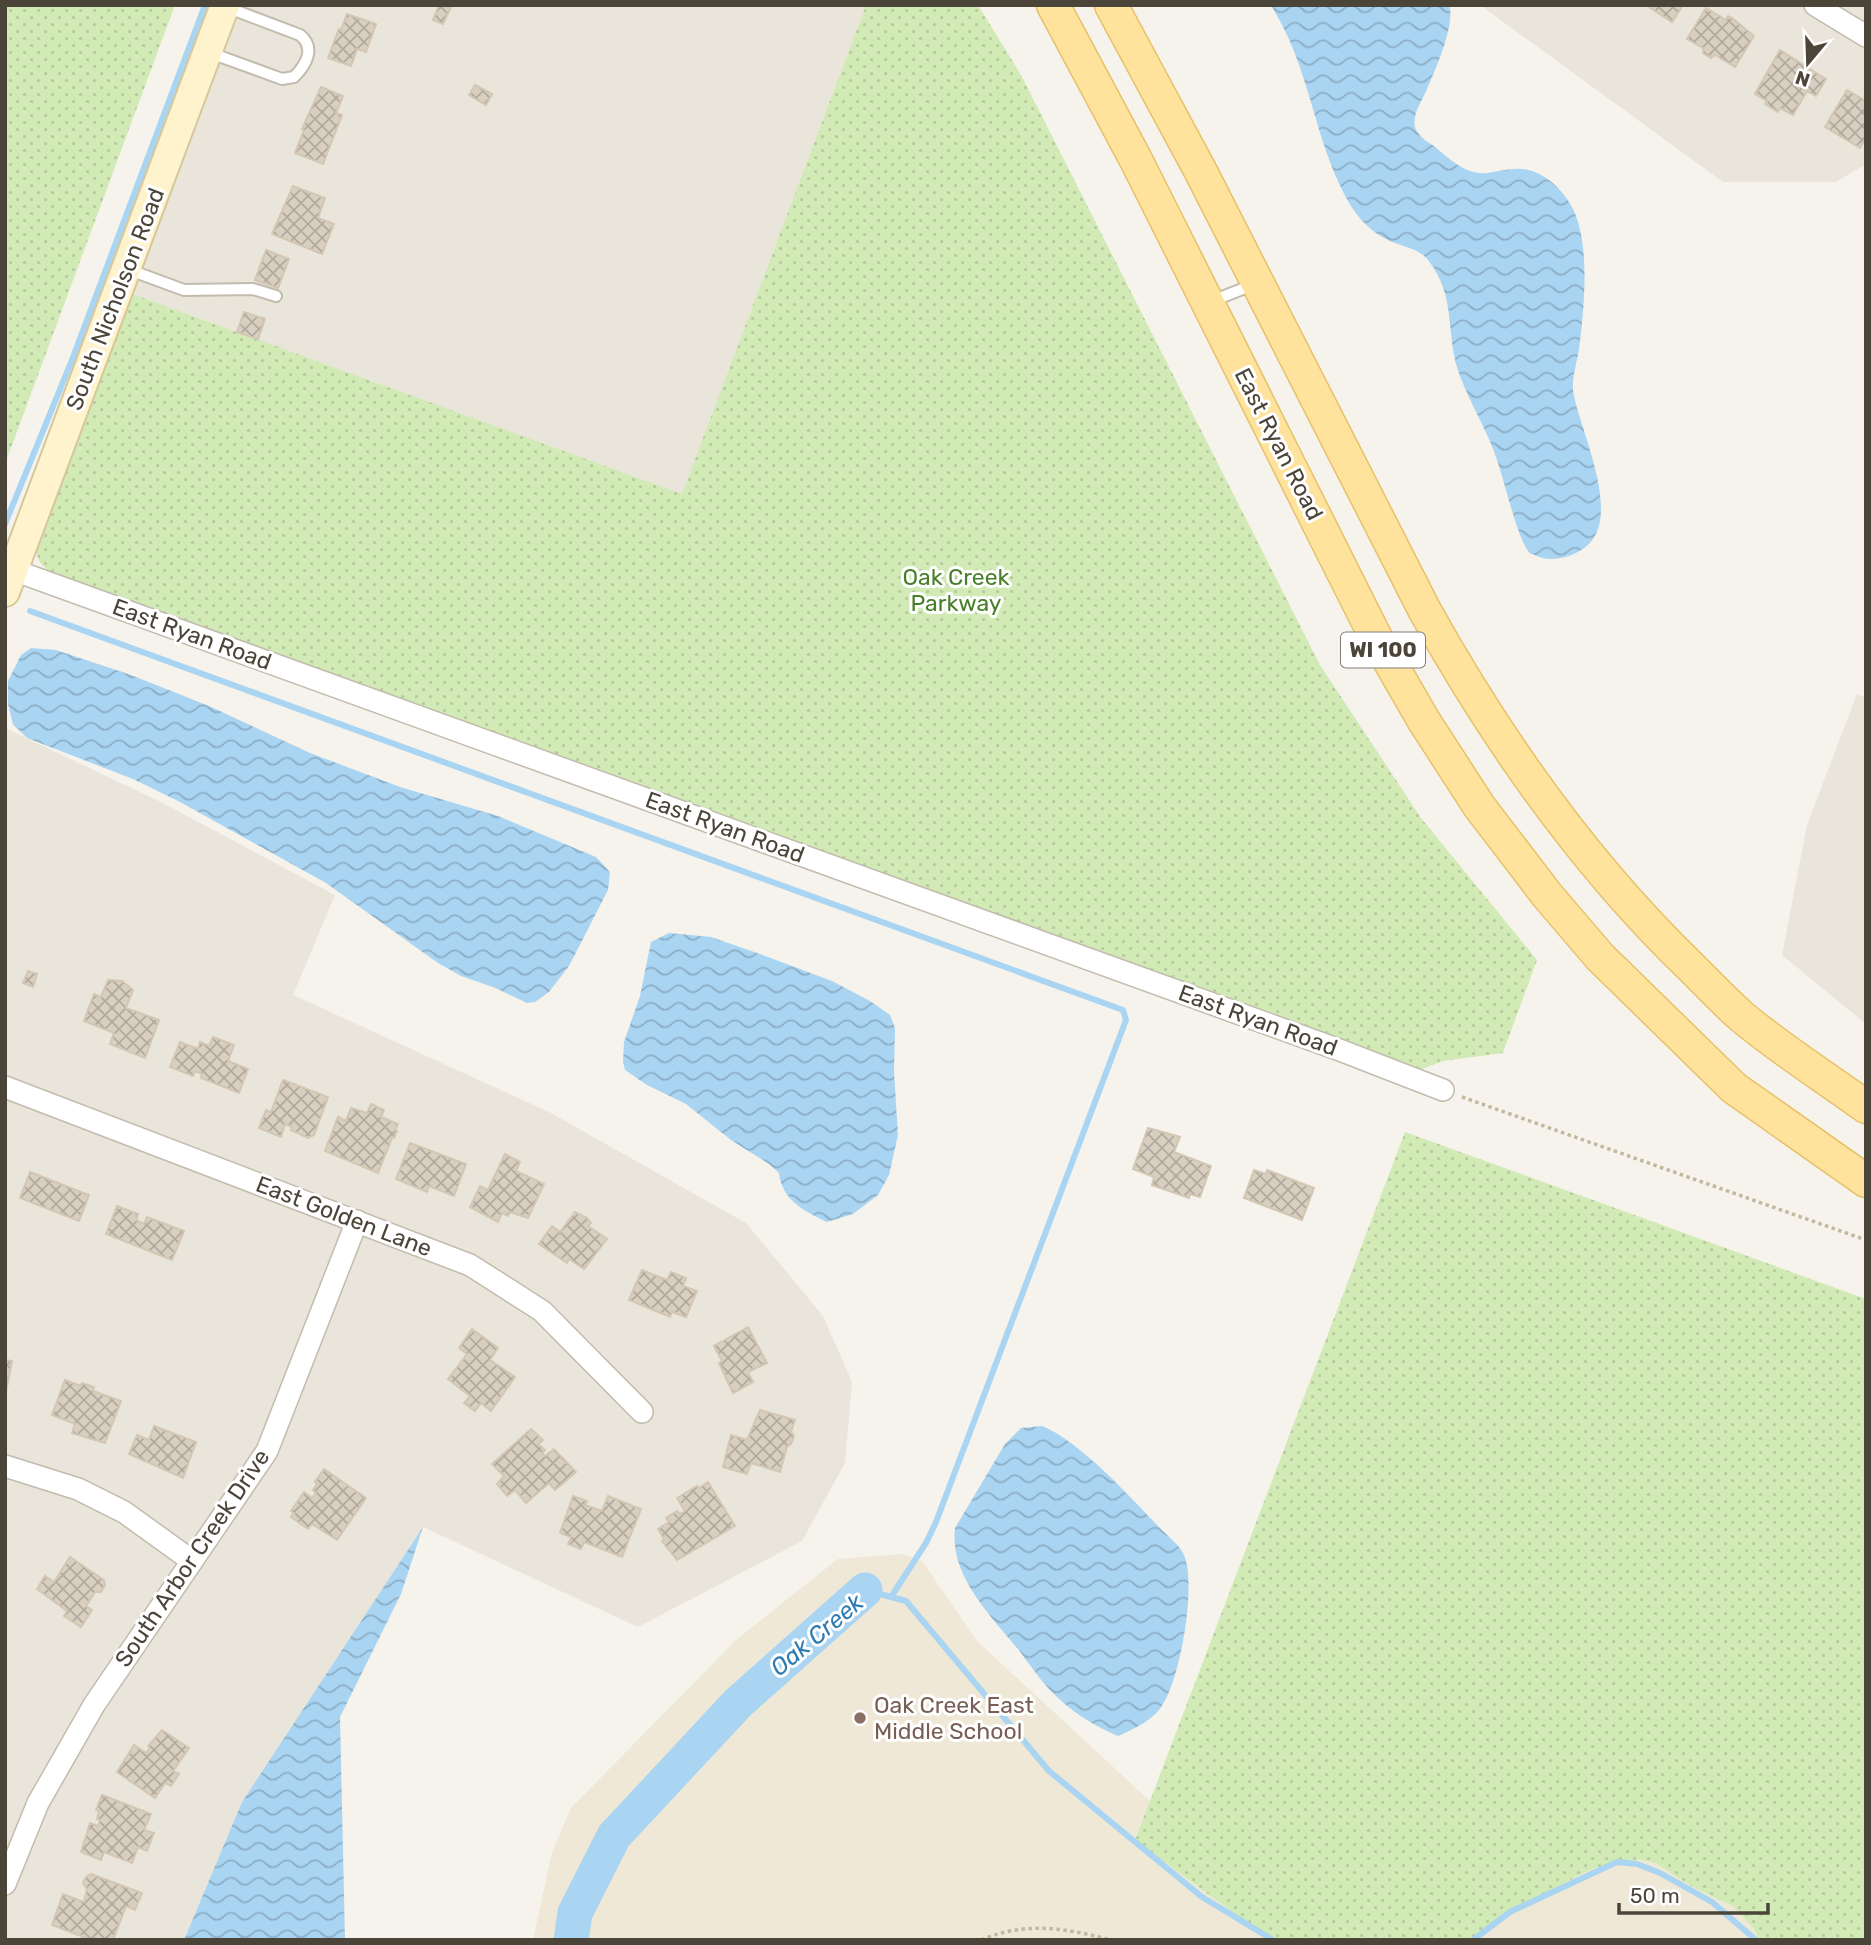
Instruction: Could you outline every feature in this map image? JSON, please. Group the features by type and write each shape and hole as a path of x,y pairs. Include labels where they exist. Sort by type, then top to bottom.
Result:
{"main road":[{"name":"East Ryan Road","path":"1053,5 1136,160 1375,636 1424,722 1479,806 1547,895 1600,957 1734,1088 1862,1178"},
{"name":"WI 100","path":"1111,5 1201,172 1425,611 1462,678 1504,743 1572,837 1646,924 1741,1016 1866,1107"}],"street":[{"path":"1815,5 1866,36"},
{"name":"South Nicholson Road","path":"8,576 225,6"},
{"name":"East Ryan Road","path":"8,576 1324,1044 1443,1090"},
{"name":"East Golden Lane","path":"5,1087 470,1265 542,1311 642,1412"},
{"name":"South Arbor Creek Drive","path":"5,1884 38,1803 93,1705 267,1451 357,1220"},
{"path":"5,1466 78,1489 124,1512 192,1561"}],"lane":[{"path":"208,52 282,79 294,77 307,60 310,49 307,41 300,35 225,6"},
{"path":"127,268 184,290 253,289 275,296"},
{"path":"1208,303 1258,283"}],"path":[{"path":"1443,1090 1866,1240"},
{"path":"981,1940 1005,1930 1036,1928 1070,1929 1111,1940"}],"shaded area":[{"path":"235,5 866,5 682,495 127,292"},
{"path":"1480,5 1866,5 1866,164 1836,182 1723,182"},
{"path":"1857,694 1866,698 1866,1024 1782,955 1807,825"},
{"path":"5,728 161,802 335,895 293,995 549,1112 746,1223 823,1316 852,1382 845,1463 802,1541 638,1627 423,1527 242,1802 184,1940 5,1940"},
{"name":"Oak Creek East Middle School","path":"902,1554 922,1561 977,1641 1150,1801 1135,1840 1270,1940 533,1940 552,1852 571,1808 736,1640 838,1559"},
{"path":"1640,1860 1655,1863 1691,1886 1732,1906 1751,1925 1760,1940 1472,1940 1510,1911 1592,1869 1617,1862"}],"green space":[{"path":"5,5 175,5 5,464"},
{"name":"Oak Creek Parkway","path":"866,5 978,5 1021,75 1320,665 1421,818 1537,960 1503,1053 1443,1061 1422,1069 54,574 40,562 36,545 127,292 682,494"},
{"path":"1405,1132 1866,1299 1866,1940 1760,1940 1751,1925 1732,1906 1691,1886 1655,1863 1640,1860 1617,1862 1592,1869 1510,1911 1472,1940 1270,1940 1135,1840"}],"water":[{"path":"1271,5 1449,5 1450,23 1444,47 1416,112 1416,130 1425,140 1467,170 1484,173 1510,169 1531,171 1546,178 1569,202 1581,234 1584,253 1581,333 1573,390 1600,498 1600,519 1594,537 1581,550 1563,558 1547,559 1530,553 1526,547 1494,452 1455,361 1447,302 1437,274 1424,256 1380,236 1364,223 1352,207 1331,166 1293,48"},
{"path":"31,648 56,650 131,675 209,706 310,753 400,787 498,816 596,857 610,872 608,890 569,966 549,992 535,1002 527,1003 461,976 438,963 326,883 180,802 133,779 27,738 13,724 8,704 8,681 21,655"},
{"path":"669,933 711,937 760,954 832,981 890,1015 895,1028 894,1072 898,1135 889,1175 878,1195 853,1214 827,1222 802,1209 789,1197 779,1173 769,1164 731,1140 686,1104 647,1085 625,1070 624,1042 640,996 651,942"},
{"path":"1042,1426 1072,1444 1119,1486 1179,1548 1188,1569 1189,1588 1184,1634 1180,1658 1167,1697 1150,1718 1118,1736 1083,1717 1047,1687 975,1596 959,1563 955,1528 1005,1444 1021,1428"},
{"path":"423,1527 401,1594 340,1717 345,1940 184,1940 242,1802"}],"building":[{"path":"439,5 451,7 443,24 433,20"},
{"path":"1646,5 1683,5 1672,22"},
{"path":"1706,8 1726,20 1728,16 1732,18 1754,36 1735,67 1715,55 1711,58 1703,53 1703,48 1687,39"},
{"path":"347,14 376,24 366,52 357,49 351,66 328,58"},
{"path":"1780,50 1826,79 1816,96 1807,91 1793,115 1780,108 1778,112 1755,94"},
{"path":"475,85 492,94 486,105 469,95"},
{"path":"321,87 343,96 336,113 342,115 323,164 295,153 304,130 302,129"},
{"path":"1847,90 1866,101 1866,138 1860,148 1825,127"},
{"path":"293,186 325,198 318,218 334,224 322,254 272,234"},
{"path":"266,250 289,259 278,288 255,280"},
{"path":"244,312 265,319 258,339 237,332"},
{"path":"28,971 37,974 33,987 23,983"},
{"path":"108,980 122,981 133,990 126,1008 159,1020 145,1058 110,1044 114,1033 84,1021 94,994 101,997"},
{"path":"213,1037 234,1045 228,1061 248,1069 239,1093 201,1078 202,1074 195,1071 193,1076 170,1067 180,1042 198,1049 200,1042 209,1046"},
{"path":"283,1080 328,1097 314,1135 308,1138 285,1124 281,1137 259,1128 266,1110 271,1112"},
{"path":"371,1104 384,1110 381,1117 398,1124 378,1173 325,1151 338,1117 346,1121 351,1108 367,1113"},
{"path":"1148,1128 1180,1137 1174,1152 1211,1166 1200,1197 1190,1194 1189,1198 1152,1185 1154,1177 1133,1169"},
{"path":"410,1143 466,1164 454,1196 429,1186 427,1192 396,1179"},
{"path":"505,1154 520,1162 516,1171 544,1184 528,1218 510,1212 508,1216 502,1213 498,1222 470,1207 480,1186 488,1190"},
{"path":"1254,1170 1266,1174 1267,1170 1314,1188 1302,1220 1244,1198"},
{"path":"30,1172 89,1195 79,1221 20,1198"},
{"path":"117,1206 138,1214 136,1220 144,1224 147,1217 184,1231 172,1260 106,1234"},
{"path":"575,1212 587,1218 591,1223 588,1226 607,1239 584,1269 569,1259 567,1263 539,1244 552,1226 560,1232"},
{"path":"642,1270 667,1280 671,1272 686,1278 683,1286 697,1291 686,1317 672,1312 670,1317 629,1300"},
{"path":"748,1327 767,1363 748,1372 753,1382 733,1393 714,1346"},
{"path":"472,1329 498,1348 490,1360 515,1377 491,1411 481,1403 475,1411 464,1403 470,1396 448,1379 467,1354 459,1348"},
{"path":"5,1360 12,1361 5,1397"},
{"path":"65,1380 94,1387 93,1391 121,1401 105,1443 72,1433 75,1424 52,1415"},
{"path":"760,1410 795,1420 791,1432 794,1436 787,1447 780,1472 751,1463 747,1474 723,1467 731,1435 747,1440"},
{"path":"154,1426 196,1442 183,1478 129,1454 137,1435 149,1440"},
{"path":"531,1429 543,1440 538,1444 545,1450 542,1453 545,1456 554,1449 576,1472 555,1490 549,1483 526,1503 515,1490 507,1496 497,1484 504,1476 492,1464"},
{"path":"324,1469 366,1498 337,1540 312,1524 308,1529 291,1517 294,1513 291,1511 304,1492 312,1498 316,1493 313,1490 317,1484 315,1482"},
{"path":"708,1482 735,1526 677,1560 662,1541 664,1539 658,1529 669,1522 666,1518 677,1511 680,1514 685,1511 677,1498"},
{"path":"573,1496 587,1501 585,1505 602,1511 608,1496 641,1509 622,1557 584,1542 581,1549 568,1544 571,1537 560,1533"},
{"path":"70,1557 104,1580 105,1585 101,1592 95,1592 86,1606 92,1610 81,1627 64,1616 67,1611 37,1589 45,1576 54,1582"},
{"path":"162,1730 189,1748 173,1771 179,1774 171,1786 165,1783 155,1798 117,1772 134,1745 146,1753 150,1748 148,1746"},
{"path":"102,1795 151,1814 144,1830 154,1833 147,1851 138,1847 132,1863 104,1852 101,1860 81,1852 90,1823 98,1826 99,1811 96,1810"},
{"path":"91,1874 142,1893 135,1910 126,1906 113,1940 91,1940 52,1925 63,1894 84,1902 87,1889 83,1883"}],"waterway":[{"path":"5,524 72,360 205,5"},
{"path":"30,611 1123,1010 1126,1020 936,1522 926,1543 891,1597"},
{"name":"Oak Creek","path":"865,1590 906,1601 1049,1771 1202,1897 1273,1940"},
{"name":"Oak Creek","path":"571,1940 575,1913 614,1836 738,1703 865,1590"},
{"name":"Oak Creek","path":"1473,1940 1510,1912 1617,1862 1637,1864 1660,1873 1712,1902 1756,1940"}],"place":[{"name":"Oak Creek East Middle School","path":"860,1718"}]}
